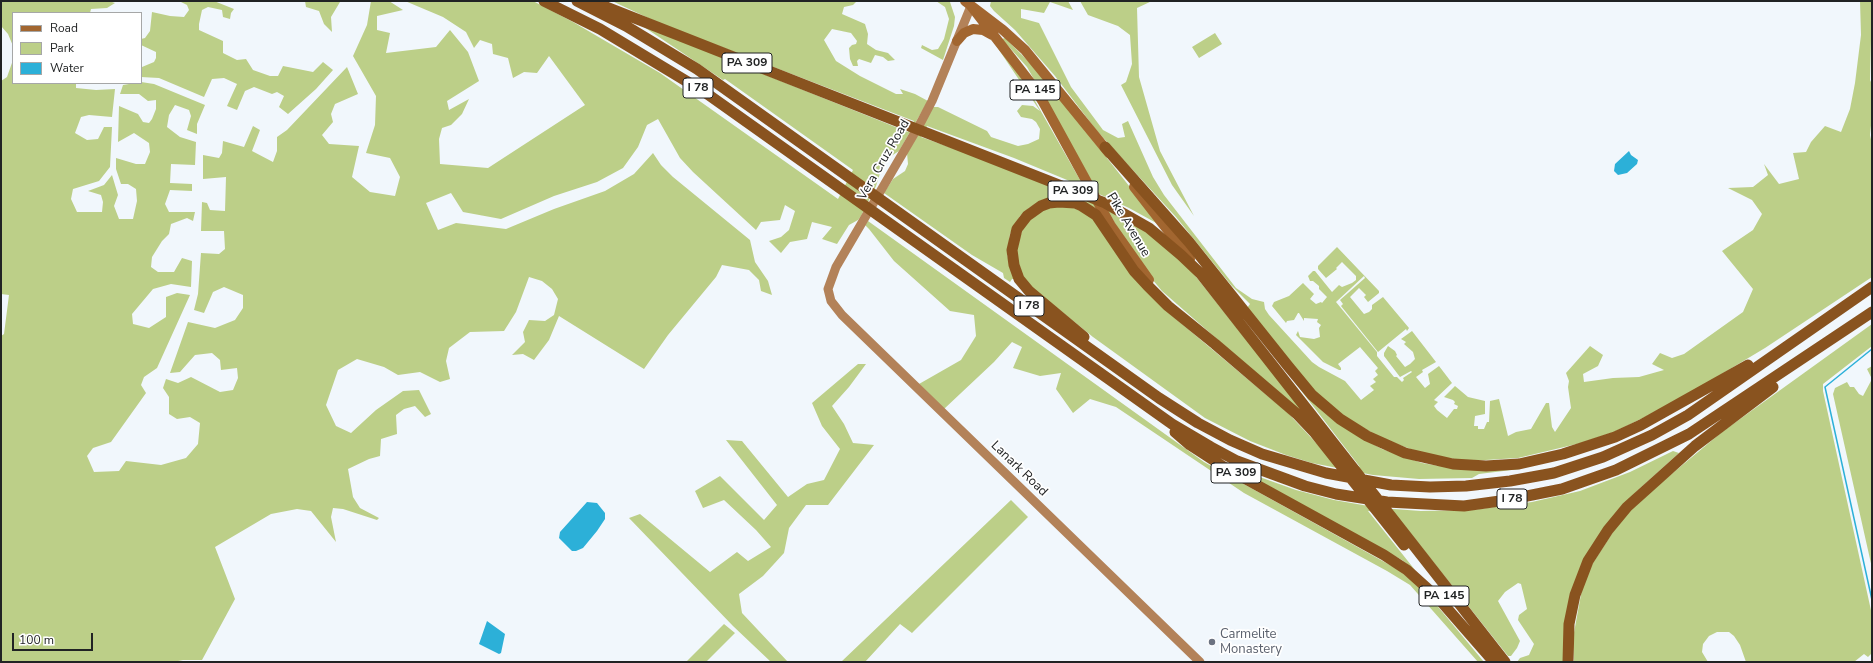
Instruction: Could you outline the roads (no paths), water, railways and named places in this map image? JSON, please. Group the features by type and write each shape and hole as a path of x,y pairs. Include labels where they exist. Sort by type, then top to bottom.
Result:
{"highway":[{"name":"I 78","path":"544,1 600,29 706,93 891,226 1172,424 1210,447 1257,469 1304,486 1336,494 1387,502 1464,506 1507,500 1562,489 1616,470 1689,434 1872,312"},
{"name":"I 78","path":"577,1 626,26 697,69 1159,398 1198,423 1230,440 1262,454 1326,473 1391,485 1430,487 1466,486 1510,481 1554,472 1603,457 1652,435 1688,415 1872,287"},
{"name":"PA 309","path":"591,1 1114,207 1157,234 1201,274 1334,442 1398,531 1505,662"},
{"path":"1105,147 1194,247 1312,395 1340,419 1367,436 1405,453 1437,462 1475,466 1519,464 1569,452 1616,436 1653,419 1740,370 1857,297"},
{"path":"1159,398 1024,286 1014,265 1012,250 1017,229 1027,216 1041,206 1059,202 1075,203 1089,210 1104,225 1134,271 1147,285 1168,306 1215,344"},
{"path":"1568,662 1570,624 1575,595 1582,574 1596,548 1617,518 1653,483 1695,446 1769,390 1830,340"},
{"name":"PA 145","path":"1215,344 1297,414 1322,442 1398,531 1495,662"},
{"name":"PA 309","path":"1128,394 1190,445 1224,467 1384,555 1407,570 1438,598 1495,662"}],"main road":[{"name":"Pike Avenue","path":"968,3 996,37 1043,102 1088,181 1106,217 1143,274 1157,290 1215,344"},
{"path":"956,41 968,3"},
{"name":"PA 145","path":"968,3 1003,30 1024,50 1105,147 1201,274"},
{"path":"956,41 964,33 973,29 983,30 996,37"},
{"name":"Vera Cruz Road","path":"828,289 836,267 925,115 956,41"},
{"name":"Lanark Road","path":"828,289 831,301 842,315 1200,662"}],"water":[{"path":"1629,151 1631,155 1638,160 1637,164 1627,173 1618,175 1614,171 1615,164"},
{"path":"587,502 597,503 605,513 605,519 583,548 572,551 559,538 560,532"},
{"path":"487,621 505,634 501,653 499,654 479,644"}],"waterway":[{"path":"1872,349 1825,387 1872,600"}],"place":[{"name":"Carmelite Monastery","path":"1212,642"}]}
